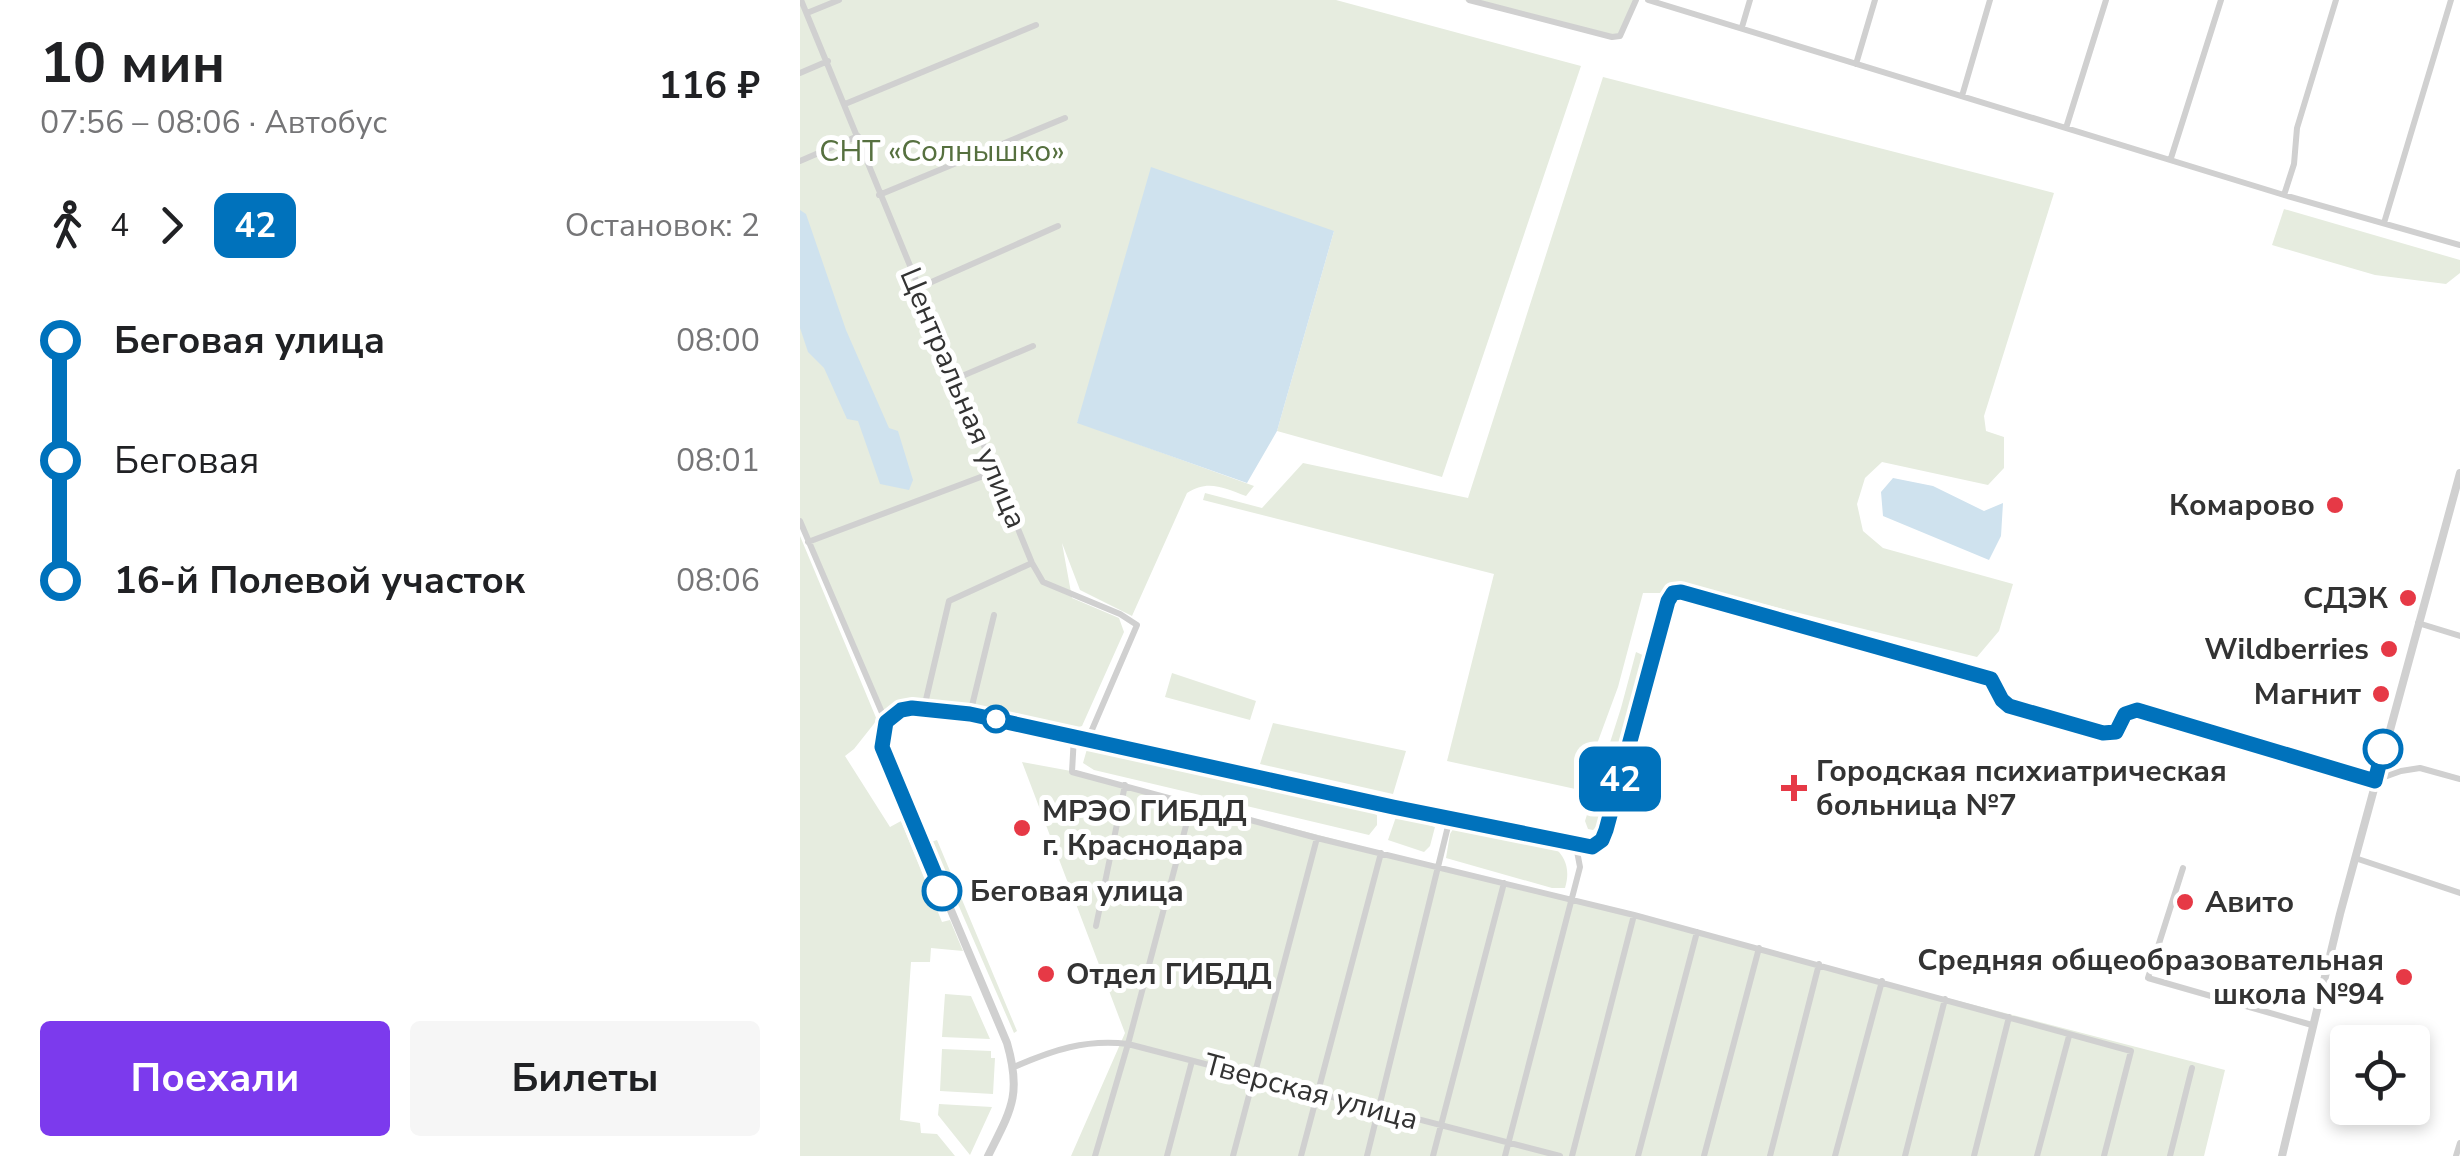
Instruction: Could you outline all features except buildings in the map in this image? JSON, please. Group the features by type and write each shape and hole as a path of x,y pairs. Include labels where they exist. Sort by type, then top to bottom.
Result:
{"street":[{"path":"803,6 839,0"},
{"path":"1469,0 1620,36 1636,0"},
{"path":"1516,12 1520,0"},
{"path":"1648,0 2460,245"},
{"path":"1742,27 1750,0"},
{"path":"1856,64 1875,0"},
{"path":"1962,96 1990,0"},
{"path":"2066,128 2106,0"},
{"path":"2171,158 2221,0"},
{"path":"2284,194 2294,164 2297,128 2336,0"},
{"path":"2384,224 2452,0"},
{"name":"Центральная улица","path":"803,6 1032,563 1043,582 1138,625 1088,739"},
{"path":"845,104 1036,25"},
{"path":"800,73 828,60"},
{"path":"879,195 1065,118"},
{"path":"800,161 858,136"},
{"path":"918,288 1058,226"},
{"path":"956,379 1033,346"},
{"path":"808,542 994,472"},
{"path":"2282,1156 2312,1025 2360,860 2375,781 2460,473"},
{"path":"800,521 886,722 882,747 1007,1043 1014,1067 1015,1092 988,1156"},
{"path":"924,708 950,600 1032,563"},
{"path":"886,722 907,708 970,714 1592,847 1602,840 1606,830 1668,601 1673,593 1681,592 1987,678 2009,706 2088,730 2116,732 2133,711 2375,781 2420,768 2460,779"},
{"path":"970,714 994,616"},
{"path":"2418,623 2460,636"},
{"path":"1074,736 1072,772 1317,838 1759,948 2131,1052 2104,1156"},
{"path":"1096,926 1126,784"},
{"path":"1095,1156 1192,803"},
{"path":"1367,1156 1450,818"},
{"path":"1234,1156 1317,838"},
{"path":"1504,1156 1580,867 1576,846"},
{"path":"1301,1156 1382,852"},
{"path":"2360,860 2460,893"},
{"path":"2183,868 2148,978 2312,1025"},
{"path":"1433,1156 1504,883"},
{"path":"1572,1156 1634,915"},
{"path":"1638,1156 1698,932"},
{"path":"1704,1156 1759,948"},
{"path":"1770,1156 1819,964"},
{"path":"1835,1156 1882,981"},
{"path":"1904,1156 1945,999"},
{"path":"1974,1156 2009,1016"},
{"path":"2038,1156 2069,1036"},
{"name":"Тверская улица","path":"1014,1067 1066,1046 1124,1044 1560,1156"},
{"path":"1166,1156 1192,1060"},
{"path":"2170,1156 2192,1068"},
{"path":"2456,1156 2460,1143"}],"green space":[{"name":"СНТ «Солнышко»","path":"800,0 1336,0 1581,66 1442,477 1277,431 1334,231 1077,422 1254,486 1246,496 1209,486 1187,493 1132,616 1080,590 1062,543 1072,598 1119,618 1124,632 1082,726 1072,729 921,699 882,711 800,518"},
{"path":"1464,0 1635,0 1619,36"},
{"path":"1603,77 2054,193 1984,416 1986,431 2004,437 2004,468 1988,485 1882,462 1865,478 1857,504 1863,531 1883,548 2013,584 1999,631 1977,657 1682,584 1660,593 1643,593 1618,687 1580,790 1447,761 1494,574 1203,500 1205,493 1262,508 1303,463 1468,498"},
{"path":"2284,209 2460,260 2460,273 2446,284 2375,275 2272,245"},
{"path":"800,536 877,720 845,756 890,827 901,821 942,922 950,920 963,951 931,948 930,962 911,962 900,1120 920,1123 921,1133 937,1134 955,1156 800,1156"},
{"path":"1636,652 1647,657 1602,821 1593,830 1588,829 1585,821"},
{"path":"1172,673 1256,701 1250,720 1165,697"},
{"path":"1273,723 1406,751 1393,794 1260,764"},
{"path":"1087,749 1364,808 1377,815 1377,825 1369,835 1094,770 1083,763"},
{"path":"1022,762 1071,771 2225,1070 2204,1156 1071,1156 1125,1033"},
{"path":"1397,814 1435,827 1430,846 1424,852 1388,840"},
{"path":"1455,826 1554,847 1566,866 1565,888 1552,888 1446,858"},
{"path":"937,840 1017,1031 1014,1033 931,842"},
{"path":"945,994 971,996 990,1039 942,1037"},
{"path":"942,1049 991,1051 991,1058 995,1058 993,1094 940,1091"},
{"path":"939,1104 992,1107 970,1155 938,1115"}],"water":[{"path":"1151,167 1334,231 1277,431 1247,483 1077,423"},
{"path":"800,210 806,214 846,330 889,428 898,431 913,480 909,490 880,484 858,421 847,419 824,368 808,352 800,328"},
{"path":"1893,478 1933,486 1984,511 2003,503 2001,536 1989,560 1883,516 1881,492"}],"bus line":[{"name":"42","path":"942,891 882,747 886,722 907,708 970,714 1592,847 1602,840 1606,830 1668,601 1673,593 1681,592 1991,679 2009,706 2088,730 2116,732 2125,714 2137,710 2375,781 2383,749"}],"place":[{"name":"Комарово","path":"2335,505"},
{"name":"СДЭК","path":"2408,598"},
{"name":"Wildberries","path":"2389,649"},
{"name":"Магнит","path":"2381,694"},
{"name":"Городская психиатрическая больница №7","path":"1794,788"},
{"name":"МРЭО ГИБДД г. Краснодара","path":"1022,828"},
{"name":"Беговая улица","path":"942,891"},
{"name":"Авито","path":"2185,902"},
{"name":"Отдел ГИБДД","path":"1046,974"},
{"name":"Средняя общеобразовательная школа №94","path":"2404,977"}]}
